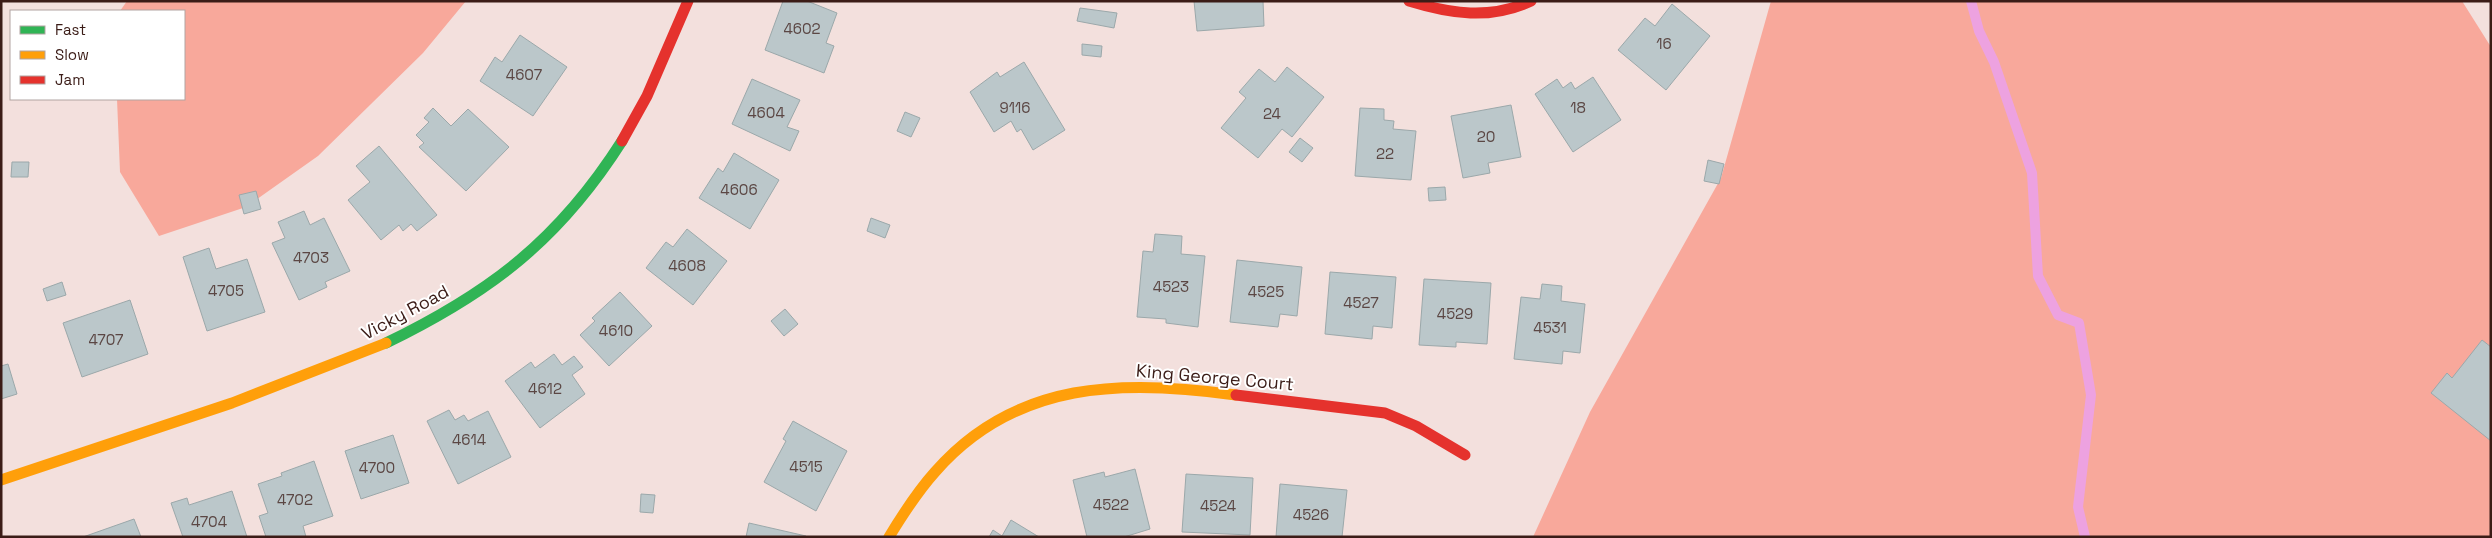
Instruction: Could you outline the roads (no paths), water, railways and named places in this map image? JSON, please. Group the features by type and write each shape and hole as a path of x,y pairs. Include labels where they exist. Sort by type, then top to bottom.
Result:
{"street":[{"name":"Vicky Road","path":"1,480 144,434 355,358 446,313 508,271 555,229 595,179 632,125 688,1"},
{"path":"1410,1 1479,16 1505,12 1531,1"},
{"name":"King George Court","path":"889,537 909,502 948,456 993,421 1036,402 1081,390 1140,386 1294,401 1385,413 1421,429 1465,455"}],"waterway":[{"path":"1971,1 1979,31 1994,62 2032,173 2038,276 2058,315 2079,323 2091,395 2078,507 2085,537"}]}
